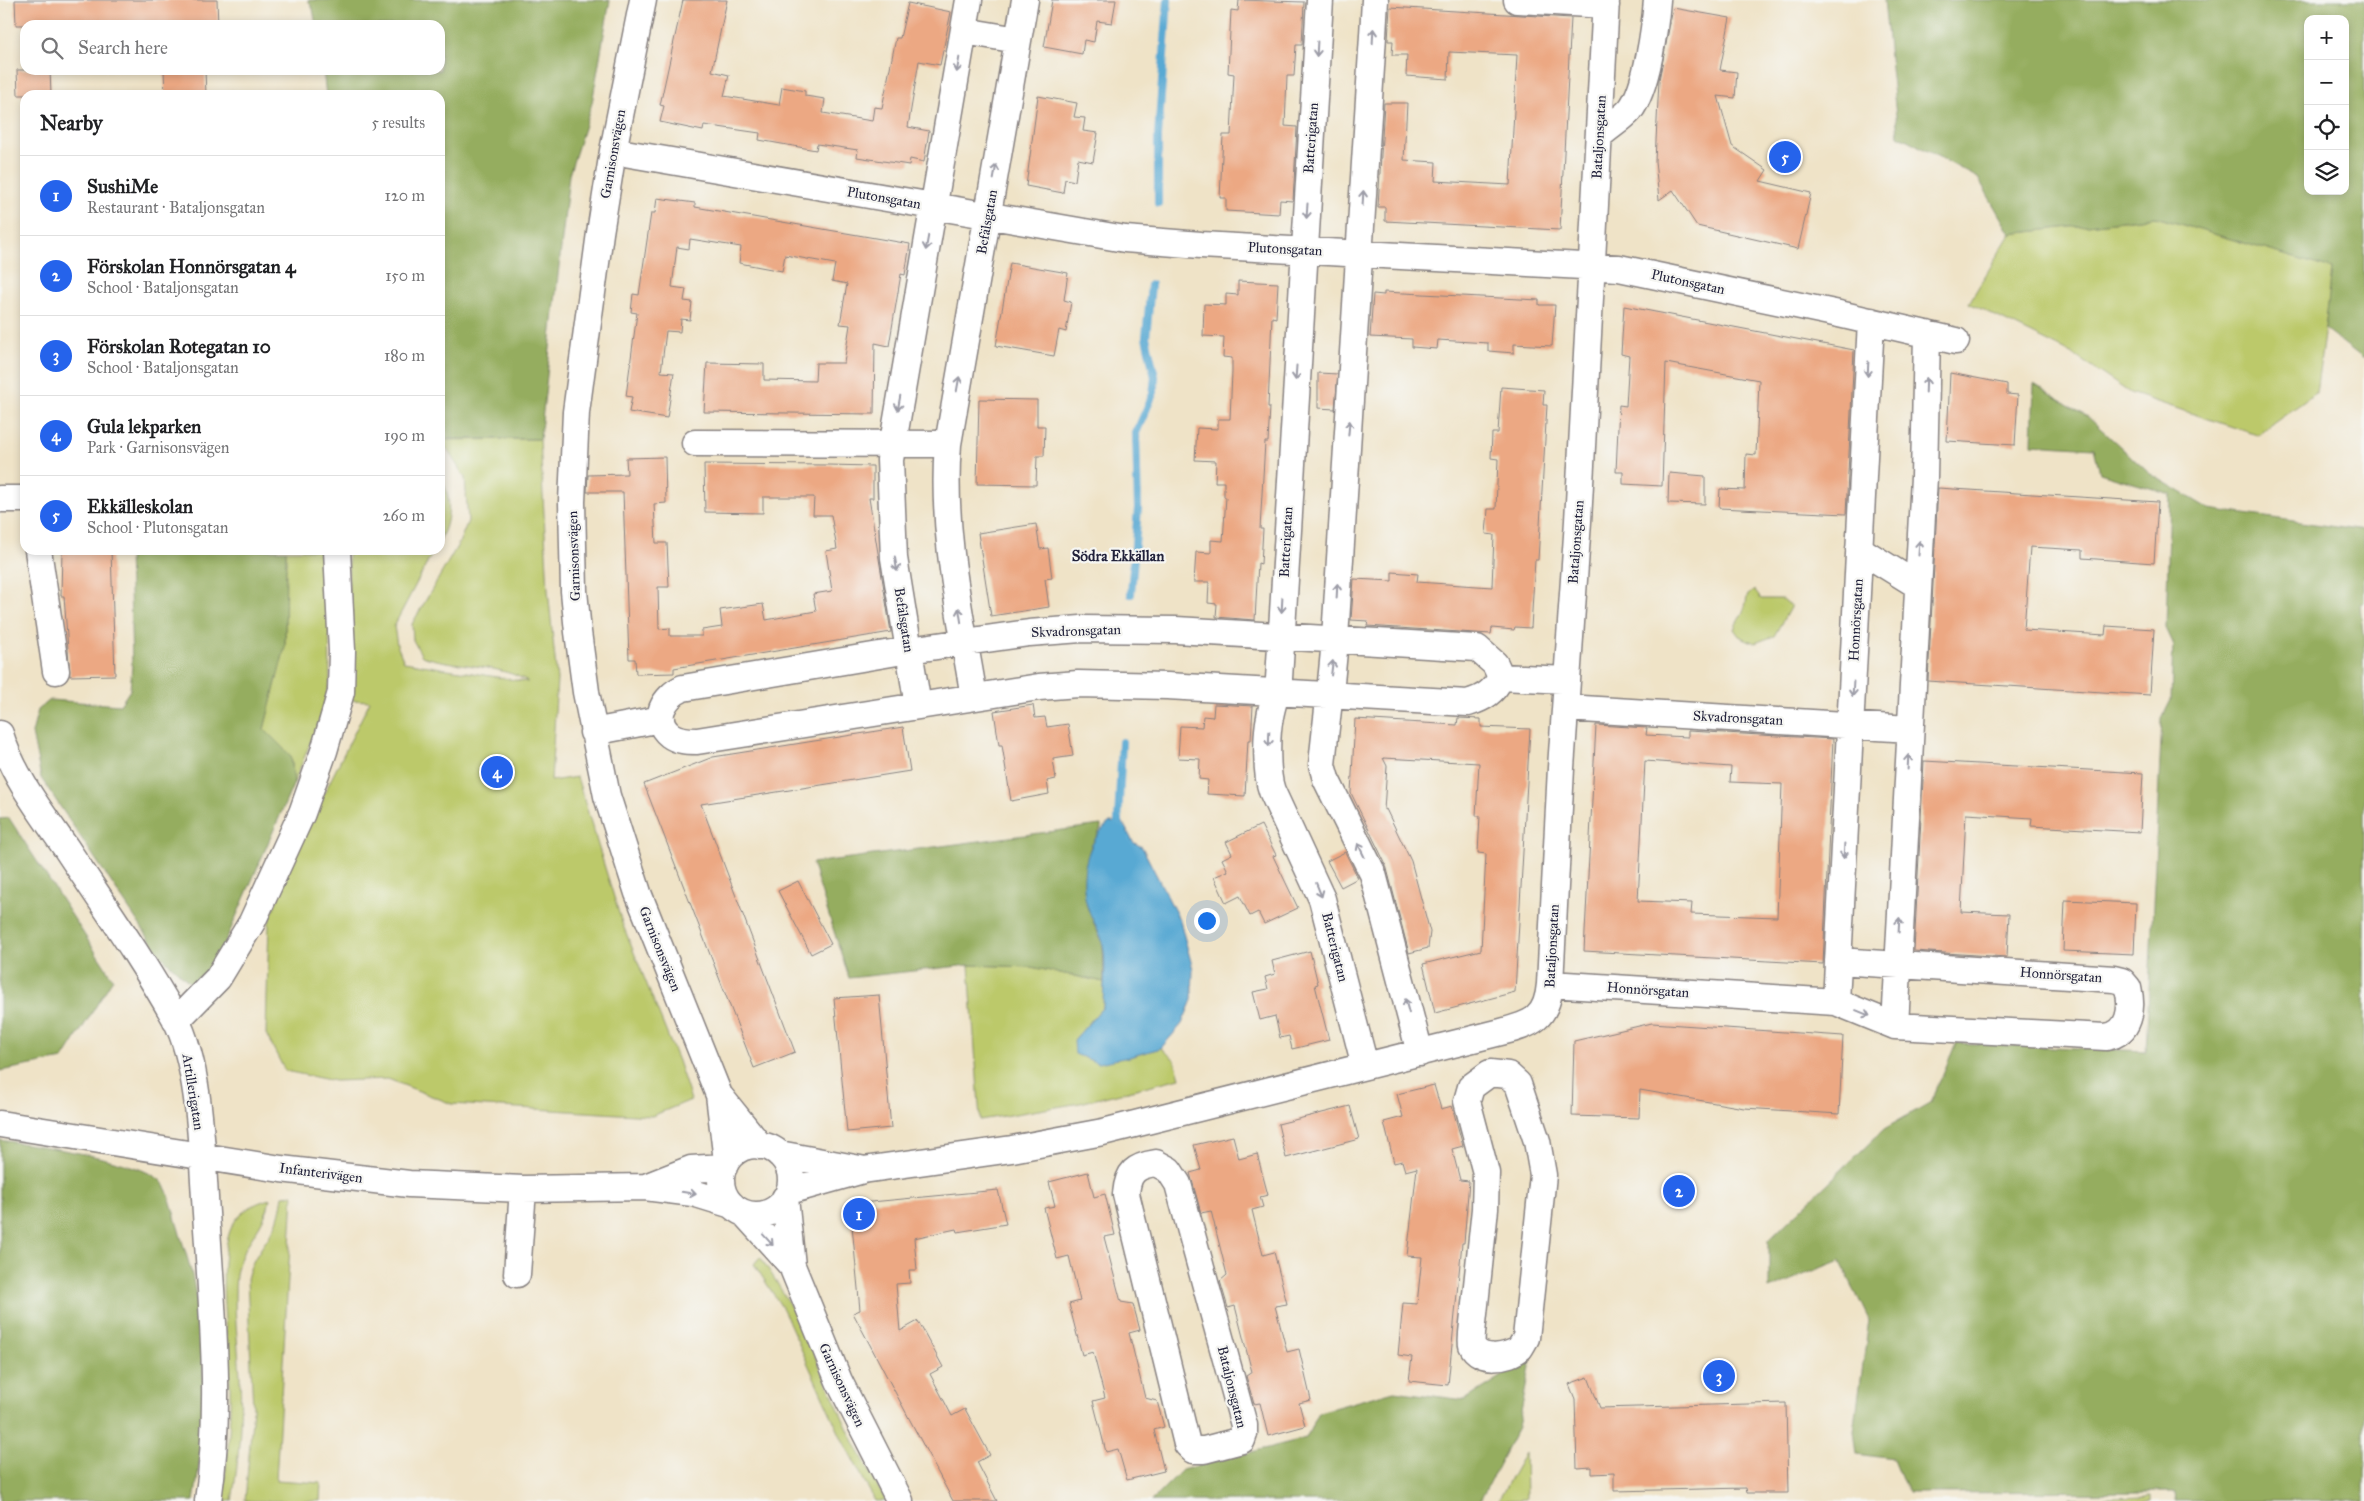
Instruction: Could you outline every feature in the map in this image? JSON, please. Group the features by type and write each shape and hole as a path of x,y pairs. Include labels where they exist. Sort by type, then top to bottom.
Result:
{"street":[{"name":"Garnisonsvägen","path":"643,0 613,151 587,320 572,471 574,591 586,692 608,796 638,893 719,1095 725,1164"},
{"name":"Befälsgatan","path":"918,706 893,545 890,477 892,444 969,0"},
{"name":"Befälsgatan","path":"974,697 948,540 948,444 1025,0"},
{"name":"Batterigatan","path":"1320,0 1278,692 1270,718 1268,783 1322,899 1365,1066"},
{"path":"1375,0 1335,639 1322,765 1326,779 1372,874 1420,1053"},
{"path":"1517,0 1606,3"},
{"path":"1600,135 1629,110 1638,95 1655,28 1657,0"},
{"name":"Bataljonsgatan","path":"787,1194 863,1170 1048,1143 1132,1125 1479,1038 1532,1022 1547,1006 1550,984 1600,135 1606,3"},
{"path":"964,31 1018,40"},
{"name":"Plutonsgatan","path":"613,151 1125,239 1592,266 1629,270 1871,321 1956,342"},
{"name":"Honnörsgatan","path":"1836,1002 1871,321"},
{"path":"1895,1026 1924,477 1927,334"},
{"path":"695,443 948,444"},
{"path":"0,500 20,499"},
{"path":"1859,549 1917,585"},
{"path":"39,555 56,671"},
{"path":"176,1021 218,978 252,922 302,813 324,751 341,692 342,651 338,555"},
{"name":"Skvadronsgatan","path":"661,719 661,711 665,702 672,693 683,688 909,650 1028,633 1082,629 1158,629 1477,648 1495,664 1501,676"},
{"path":"593,732 661,719 664,729 671,736 683,740 697,741 1039,687 1078,684 1278,692 1468,703 1489,694 1501,676 1567,680"},
{"name":"Skvadronsgatan","path":"1566,708 1910,729"},
{"name":"Artillerigatan","path":"0,734 22,783 134,949 176,1021 186,1047 193,1078 202,1156 216,1389 215,1452 208,1501"},
{"name":"Honnörsgatan","path":"1550,984 1836,1002 1895,1026 2106,1037 2116,1036 2124,1030 2128,1022 2128,988 2122,981 2105,977 1838,961"},
{"path":"1479,1038 1490,1073"},
{"path":"1490,1073 1508,1075 1518,1084 1537,1141 1543,1175 1526,1338 1520,1348 1501,1356 1488,1356 1478,1352 1472,1345 1485,1209 1486,1173 1468,1101 1471,1088 1490,1073"},
{"name":"Garnisonsvägen","path":"719,1095 769,1150"},
{"name":"Infanterivägen","path":"0,1124 281,1169 409,1184 523,1189 645,1187 693,1193 738,1209"},
{"path":"1132,1125 1142,1165"},
{"path":"745,1147 769,1150 788,1167 790,1175 787,1194 781,1204 767,1213 760,1215 738,1209 722,1187 725,1164 732,1155 745,1147"},
{"name":"Bataljonsgatan","path":"769,1150 863,1170"},
{"name":"Bataljonsgatan","path":"1156,1163 1169,1170 1178,1184 1244,1425 1242,1440 1204,1450 1193,1450 1188,1444 1126,1194 1127,1181 1134,1170 1142,1165 1156,1163"},
{"name":"Infanterivägen","path":"645,1187 691,1169 725,1164"},
{"path":"517,1274 523,1189"},
{"name":"Garnisonsvägen","path":"787,1194 792,1266 839,1381 900,1501"},
{"name":"Garnisonsvägen","path":"738,1209 792,1266"}],"green space":[{"path":"308,0 610,0 592,103 569,175 540,439 445,439 445,90 325,90 324,75 445,75 445,20 315,20 313,9"},
{"path":"1884,0 2364,0 2364,359 2325,329 2332,269 2156,217 2010,234 1978,178 1898,135"},
{"path":"2156,217 2333,269 2316,393 2257,435 2130,393 2071,353 1969,303 2010,234"},
{"path":"2034,384 2088,417 2149,473 2209,509 2364,531 2364,603 2360,605 2364,644 2364,1501 2175,1501 2174,1492 1908,1493 1894,1459 1857,1454 1854,1431 1869,1320 1840,1260 1769,1289 1769,1240 1884,1129 1931,1102 1956,1043 2146,1051 2162,718 2171,700 2173,643 2166,628 2170,494 2100,473 2094,448 2032,444"},
{"path":"540,439 548,590 557,679 551,781 577,777 622,923 678,1061 691,1100 652,1116 452,1104 388,1079 335,1081 285,1071 266,1034 269,922 293,856 370,701 351,700 348,555 431,555 394,626 397,645 404,662 528,682 518,676 505,672 434,660 422,656 413,640 412,624 459,543 468,521 465,478 445,446 445,440"},
{"path":"445,486 449,508 445,528"},
{"path":"129,555 286,555 285,647 264,729 291,756 294,783 214,968 190,983 160,955 41,778 32,733 38,710 50,700 120,705 130,690 132,665"},
{"path":"286,555 328,555 330,682 320,719 294,783 291,756 264,729 285,647"},
{"path":"1754,590 1761,599 1783,599 1791,606 1774,636 1755,643 1739,636 1734,629 1744,610 1747,596"},
{"path":"9,818 113,979 63,1059 0,1071 0,819"},
{"path":"1101,825 1090,849 1087,906 1103,945 1104,982 1031,967 969,965 849,978 812,863"},
{"path":"969,965 1031,967 1104,982 1103,1007 1074,1040 1129,1057 1161,1048 1175,1060 1180,1078 1080,1103 980,1120"},
{"path":"0,1140 60,1149 131,1166 149,1173 164,1185 191,1271 201,1339 203,1420 194,1501 0,1501"},
{"path":"293,1195 276,1480 321,1483 320,1501 245,1501 253,1408 247,1279 254,1259 275,1226 283,1196"},
{"path":"270,1199 264,1218 242,1254 236,1274 235,1312 241,1407 232,1501 222,1501 230,1401 223,1289 225,1251 229,1234 240,1215 250,1207"},
{"path":"760,1257 787,1299 820,1366 850,1434 886,1501 875,1501 842,1439 783,1309 754,1264"},
{"path":"1532,1357 1518,1427 1480,1501 1151,1501 1182,1470 1306,1438 1319,1412 1394,1391 1465,1400"},
{"path":"1525,1453 1526,1499 1498,1501"},
{"path":"2151,1496 2151,1501 2069,1501 2069,1498"}],"water":[{"path":"1110,822 1123,823 1133,842 1142,847 1180,921 1193,969 1192,1000 1182,1024 1161,1048 1098,1063 1075,1054 1074,1040 1103,1007 1104,952 1102,940 1087,906 1084,872 1086,860 1095,839"}],"building":[{"path":"15,0 217,0 218,20 20,20 20,25 16,25"},
{"path":"683,0 727,0 712,71 729,75 724,96 779,105 782,87 805,91 805,96 825,99 823,113 872,121 874,107 882,108 896,38 900,38 908,3 951,12 940,65 919,61 908,127 929,131 924,162 910,159 909,165 857,157 858,150 817,144 816,150 759,140 760,133 704,125 703,131 660,122 664,106 660,105"},
{"path":"1052,0 1116,0 1112,23 1097,21 1094,42 1084,40 1082,54 1044,47"},
{"path":"1239,0 1304,2 1302,45 1296,45 1294,76 1287,76 1285,126 1297,127 1293,201 1280,200 1279,214 1226,211 1226,198 1220,198 1223,135 1231,135 1234,74 1228,73 1231,10 1238,11"},
{"path":"1390,7 1571,18 1560,230 1385,221 1385,207 1378,207 1384,103 1407,103 1404,160 1436,162 1435,181 1510,185 1517,55 1449,52 1448,79 1406,76 1407,55 1392,55 1393,41 1388,41"},
{"path":"1673,8 1730,18 1720,70 1737,72 1735,98 1718,96 1732,146 1767,170 1760,181 1811,193 1798,249 1697,226 1673,190 1659,200 1655,161 1659,80"},
{"path":"17,70 20,70 20,75 50,75 51,90 20,90 20,95 18,95"},
{"path":"164,75 205,75 206,90 165,90"},
{"path":"1038,96 1077,103 1074,117 1085,118 1083,131 1098,133 1093,162 1078,159 1075,181 1065,179 1063,193 1026,186"},
{"path":"657,198 695,203 695,207 910,244 905,275 901,274 889,346 875,343 874,414 704,412 707,363 764,364 764,380 815,381 816,363 844,363 850,325 840,324 847,284 832,281 835,264 785,255 782,271 739,263 741,247 690,239 689,249 677,247 672,287 686,289 684,301 692,302 690,320 681,319 680,332 666,331 661,372 674,373 667,418 629,412 632,397 626,396 637,313 631,312 633,294 639,295 651,213 655,213"},
{"path":"1010,263 1068,273 1064,300 1071,302 1066,332 1059,330 1054,356 996,346"},
{"path":"1238,281 1278,283 1276,318 1272,317 1268,407 1270,407 1268,442 1265,442 1260,529 1263,529 1261,564 1258,563 1255,620 1216,617 1217,604 1208,603 1209,582 1194,582 1196,552 1211,553 1211,540 1223,541 1226,497 1224,497 1224,482 1215,482 1216,461 1195,460 1197,428 1218,429 1218,419 1230,419 1232,372 1232,358 1223,357 1224,337 1203,336 1204,304 1226,305 1226,294 1238,295"},
{"path":"1384,292 1539,300 1539,305 1555,305 1552,346 1514,344 1514,353 1488,351 1488,343 1438,340 1437,349 1412,347 1412,339 1370,337 1373,294 1384,295"},
{"path":"1624,306 1854,350 1846,514 1719,508 1720,489 1745,490 1746,454 1756,455 1759,380 1666,363 1662,486 1623,484 1623,472 1616,472 1619,405 1626,406 1629,356 1621,354"},
{"path":"1318,373 1338,374 1335,409 1318,408"},
{"path":"1950,373 2007,384 2007,394 2018,395 2015,445 1947,441"},
{"path":"1501,387 1544,390 1543,405 1547,405 1538,560 1535,560 1531,628 1515,627 1514,630 1492,628 1491,634 1367,626 1368,621 1351,620 1354,579 1392,581 1392,572 1418,574 1417,582 1492,587 1494,535 1486,534 1488,509 1496,509 1498,459 1491,458 1492,433 1498,433"},
{"path":"979,399 1037,400 1037,426 1045,426 1044,456 1037,456 1036,485 977,484"},
{"path":"665,457 666,503 654,504 656,543 667,543 669,587 658,587 659,629 670,628 670,636 702,636 702,630 722,627 720,610 763,604 766,620 816,611 813,594 832,591 826,551 837,549 831,515 813,515 814,497 763,497 763,513 705,512 704,464 828,465 873,466 873,498 869,498 891,632 674,668 674,673 636,674 635,659 629,659 623,492 587,492 588,475 627,474 626,458"},
{"path":"1669,473 1705,476 1705,504 1668,503"},
{"path":"1938,488 2158,502 2154,563 2082,558 2082,550 2030,547 2024,630 2105,635 2106,626 2154,629 2150,695 1928,681"},
{"path":"1036,524 1040,549 1048,548 1052,578 1045,579 1049,607 991,616 978,533"},
{"path":"62,555 111,555 115,675 70,676 64,596 61,596"},
{"path":"1214,704 1253,706 1251,740 1248,740 1245,796 1207,794 1208,780 1199,779 1200,759 1178,758 1180,726 1202,727 1203,716 1213,717"},
{"path":"1033,705 1035,718 1045,717 1047,727 1068,724 1073,756 1053,759 1056,779 1047,781 1049,794 1011,801 1002,745 999,745 994,711"},
{"path":"1458,718 1481,719 1481,727 1530,729 1515,992 1435,1013 1423,964 1481,950 1486,854 1478,853 1480,816 1476,816 1479,763 1383,758 1387,766 1384,810 1386,809 1411,861 1430,932 1428,948 1409,953 1386,865 1351,793 1355,719 1457,725"},
{"path":"1596,725 1647,728 1646,735 1688,737 1688,731 1833,739 1823,964 1584,951","holes":["1645,761 1731,767 1730,782 1782,784 1777,917 1691,914 1692,903 1638,901"]},
{"path":"903,727 910,771 701,804 795,1052 754,1068 644,784 713,757"},
{"path":"1924,761 2143,773 2140,832 2031,826 2032,818 1966,814 1961,912 2009,914 2007,957 1914,951"},
{"path":"1261,825 1276,855 1273,856 1298,908 1264,924 1258,912 1250,916 1240,896 1226,903 1214,877 1228,871 1222,859 1232,854 1226,842"},
{"path":"1345,852 1358,878 1341,887 1327,861"},
{"path":"798,881 831,944 811,954 778,891"},
{"path":"2065,900 2136,903 2134,954 2063,951"},
{"path":"1310,951 1318,984 1315,985 1329,1040 1292,1049 1289,1036 1280,1038 1275,1016 1260,1020 1253,992 1268,989 1265,977 1275,974 1272,961"},
{"path":"879,995 891,1128 847,1132 834,998"},
{"path":"1652,1023 1843,1036 1839,1114 1744,1108 1640,1090 1639,1118 1572,1116 1574,1041"},
{"path":"1434,1085 1441,1109 1452,1106 1463,1146 1452,1149 1460,1180 1469,1181 1448,1385 1409,1381 1412,1357 1398,1355 1403,1303 1417,1304 1422,1257 1407,1256 1417,1168 1405,1171 1402,1161 1394,1163 1384,1122 1403,1117 1397,1094"},
{"path":"1350,1106 1359,1139 1286,1158 1278,1124"},
{"path":"1233,1136 1239,1159 1257,1154 1268,1195 1260,1197 1263,1207 1252,1210 1263,1255 1274,1252 1287,1304 1275,1306 1287,1352 1299,1349 1311,1400 1299,1403 1305,1426 1268,1436 1260,1403 1254,1404 1246,1376 1252,1372 1235,1306 1228,1308 1220,1281 1227,1275 1211,1211 1201,1213 1190,1173 1201,1170 1194,1145"},
{"path":"1088,1172 1094,1197 1105,1194 1115,1235 1104,1237 1121,1302 1133,1304 1140,1330 1129,1333 1145,1398 1157,1401 1164,1427 1154,1430 1164,1471 1127,1480 1118,1449 1106,1452 1093,1401 1105,1398 1093,1352 1082,1355 1069,1304 1080,1301 1069,1256 1057,1259 1044,1208 1055,1206 1049,1182"},
{"path":"998,1190 1006,1224 957,1232 956,1229 914,1238 917,1270 909,1270 910,1283 896,1284 900,1331 918,1321 943,1367 930,1374 952,1416 965,1409 990,1455 977,1462 997,1501 953,1501 853,1313 860,1310 850,1204"},
{"path":"1588,1377 1600,1408 1786,1403 1788,1493 1747,1493 1746,1488 1614,1491 1614,1473 1592,1474 1592,1467 1577,1468 1575,1399 1569,1384"}],"waterway":[{"path":"1158,203 1158,136 1168,0"},
{"path":"1131,594 1138,508 1136,433 1153,394 1155,377 1146,337 1151,285"},
{"path":"1118,822 1122,742"}],"place":[{"name":"Ekkälleskolan","path":"1785,157"},
{"name":"Gula lekparken","path":"497,772"},
{"name":"Förskolan Honnörsgatan 4","path":"1679,1191"},
{"name":"SushiMe","path":"859,1214"},
{"name":"Förskolan Rotegatan 10","path":"1719,1376"}],"district":[{"name":"Södra Ekkällan","path":"1118,556"}]}
